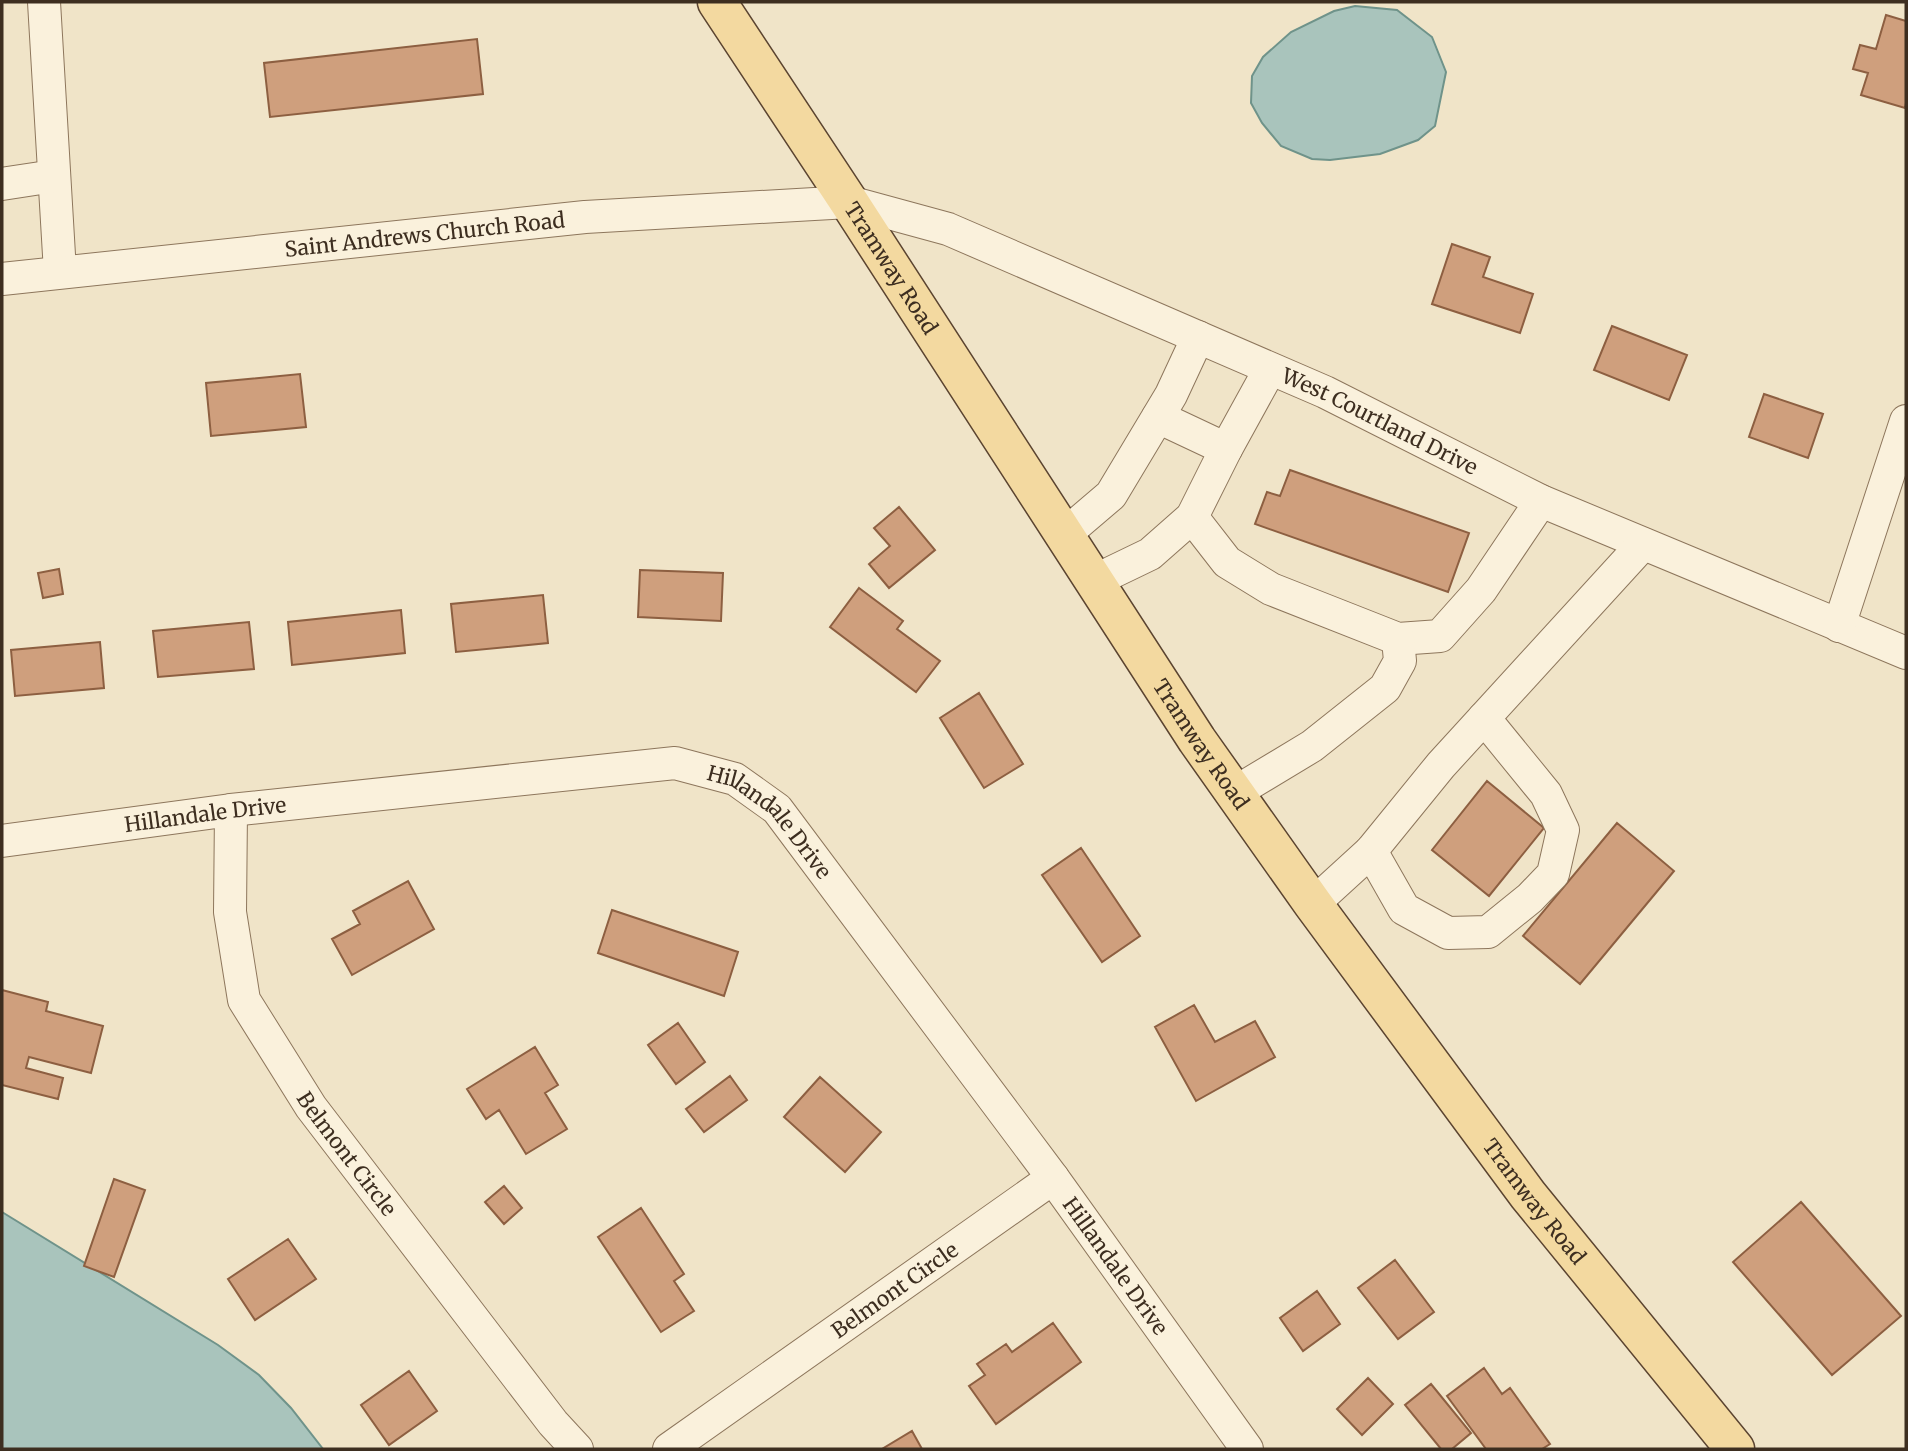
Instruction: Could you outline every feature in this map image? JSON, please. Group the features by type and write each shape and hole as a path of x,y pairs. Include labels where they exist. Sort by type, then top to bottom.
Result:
{"main road":[{"name":"Tramway Road","path":"717,2 1234,793 1528,1195 1735,1449"}],"street":[{"path":"44,2 60,272"},
{"path":"2,184 54,176"},
{"name":"Saint Andrews Church Road","path":"2,279 585,216 849,202"},
{"name":"West Courtland Drive","path":"849,202 948,229 1325,392 1541,501 1906,653"},
{"path":"1064,535 1111,495 1171,395 1198,337"},
{"path":"1094,581 1150,554 1192,517 1270,369"},
{"path":"1158,417 1226,449"},
{"path":"1839,626 1906,421"},
{"path":"1192,517 1227,562 1271,589 1398,639 1440,636 1481,590 1541,501"},
{"path":"1313,904 1371,851 1441,765 1643,544"},
{"path":"1234,793 1312,746 1385,688 1400,661 1398,639"},
{"path":"1371,851 1404,909 1448,933 1488,932 1530,898 1553,874 1563,830 1546,794 1484,718"},
{"name":"Hillandale Drive","path":"2,841 231,810 675,763 735,779 778,809 1053,1178 1247,1449"},
{"name":"Belmont Circle","path":"231,810 230,912 244,1000 311,1107 553,1423 577,1449"},
{"name":"Belmont Circle","path":"669,1449 1053,1178"}],"water":[{"path":"1355,6 1397,10 1432,37 1446,72 1435,126 1418,140 1380,154 1330,160 1312,159 1281,146 1262,123 1251,103 1252,76 1263,57 1291,32 1334,11"},
{"path":"2,1212 218,1345 259,1375 291,1408 323,1449 2,1449"}],"building":[{"path":"1886,15 1906,21 1905,108 1861,95 1868,73 1853,69 1860,45 1876,49"},
{"path":"477,39 483,94 270,117 264,63"},
{"path":"1452,244 1490,257 1483,277 1533,294 1520,333 1432,304"},
{"path":"1612,326 1687,355 1669,400 1594,370"},
{"path":"300,374 306,427 211,436 206,383"},
{"path":"1764,394 1823,414 1808,458 1749,437"},
{"path":"1290,470 1469,533 1448,592 1255,524 1267,492 1280,496"},
{"path":"899,507 935,550 889,588 869,564 890,546 874,528"},
{"path":"59,569 63,594 43,598 38,573"},
{"path":"640,570 723,573 721,621 638,617"},
{"path":"859,588 903,621 897,629 940,661 916,692 830,627"},
{"path":"543,595 548,643 456,652 451,604"},
{"path":"401,610 405,653 292,665 288,622"},
{"path":"249,622 254,669 158,677 153,631"},
{"path":"100,642 104,688 15,696 11,650"},
{"path":"979,693 1023,764 984,788 940,718"},
{"path":"1487,781 1544,828 1489,896 1432,850"},
{"path":"1617,823 1674,871 1580,984 1523,936"},
{"path":"1081,848 1140,936 1102,962 1042,875"},
{"path":"408,881 434,929 352,975 332,939 360,924 353,911"},
{"path":"612,910 738,952 724,996 598,953"},
{"path":"2,990 48,1002 46,1011 103,1026 91,1073 29,1057 26,1068 63,1078 58,1099 2,1085"},
{"path":"1194,1005 1215,1042 1255,1021 1275,1057 1196,1101 1155,1027"},
{"path":"678,1023 705,1062 676,1084 648,1045"},
{"path":"535,1047 558,1085 545,1093 567,1129 526,1154 499,1110 486,1119 467,1089"},
{"path":"730,1076 747,1100 704,1132 686,1109"},
{"path":"820,1077 881,1132 845,1172 784,1117"},
{"path":"114,1179 145,1190 114,1277 84,1266"},
{"path":"504,1186 522,1208 504,1224 485,1202"},
{"path":"1801,1202 1901,1316 1832,1375 1733,1262"},
{"path":"641,1208 684,1274 674,1281 694,1311 661,1332 598,1237"},
{"path":"288,1239 316,1279 255,1320 228,1279"},
{"path":"1395,1260 1434,1312 1398,1339 1358,1288"},
{"path":"1317,1291 1340,1324 1303,1351 1280,1318"},
{"path":"1053,1323 1081,1362 996,1424 969,1386 985,1375 977,1364 1006,1344 1012,1352"},
{"path":"1484,1368 1502,1394 1510,1388 1550,1444 1542,1449 1486,1449 1447,1396"},
{"path":"409,1371 437,1411 389,1445 361,1405"},
{"path":"1368,1378 1393,1404 1362,1435 1337,1409"},
{"path":"1431,1384 1471,1433 1452,1449 1441,1449 1405,1405"},
{"path":"912,1431 922,1449 882,1449"}]}
